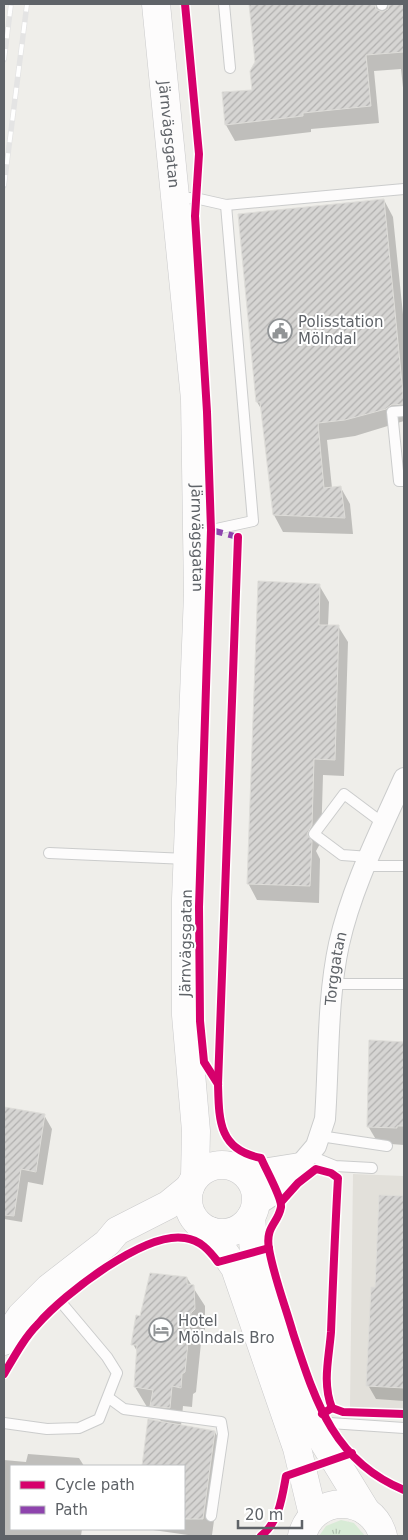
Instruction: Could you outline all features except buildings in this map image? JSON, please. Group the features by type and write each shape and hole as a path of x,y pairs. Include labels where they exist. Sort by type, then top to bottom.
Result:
{"street":[{"name":"Järnvägsgatan","path":"156,4 195,399 198,594 188,859 186,1014 196,1131 192,1182"},
{"name":"Torggatan","path":"254,1212 276,1193 316,1146 326,1119 334,984 339,945 354,893 404,778"},
{"name":"Järnvägsgatan","path":"192,1074 210,1131 236,1168"},
{"path":"4,1341 22,1316 49,1288 107,1243 117,1230 168,1204 207,1168 214,1165 257,1170 305,1159"},
{"path":"236,1168 255,1186 256,1264 286,1352 314,1421 374,1522"},
{"path":"192,1182 189,1206 235,1268 297,1448 304,1530"},
{"path":"107,1243 123,1243 142,1233 168,1224 204,1227 222,1233 233,1231 244,1226 254,1212"},
{"path":"304,1530 325,1507 339,1503 353,1504 374,1522 404,1530"}],"lane":[{"path":"224,4 230,68"},
{"path":"176,198 195,198 226,205 404,189"},
{"path":"198,533 253,521 226,205"},
{"path":"404,411 392,412 399,481 404,481"},
{"path":"384,824 344,794 314,834 342,855 368,862 404,866"},
{"path":"48,853 188,859"},
{"path":"334,984 404,984"},
{"path":"320,1136 387,1146"},
{"path":"305,1159 335,1166 372,1168"},
{"path":"4,1423 47,1429 79,1428 99,1419 109,1398 117,1373 108,1357 49,1288"},
{"path":"109,1398 124,1409 221,1422 223,1434 211,1516"},
{"path":"314,1421 404,1428"}],"shaded area":[{"path":"353,1174 404,1176 404,1413 350,1407"}],"green space":[{"path":"341,1520 354,1523 365,1536 319,1536 326,1526"}],"railway":[{"path":"4,60 11,4"},
{"path":"4,186 27,4"}],"marked path":[{"path":"211,530 238,537 238,539"}],"cycle path":[{"path":"185,4 199,154 195,216 207,412 211,530 199,907 200,1021 204,1062 218,1084"},
{"path":"238,537 218,1084 221,1121 224,1131 236,1148 261,1158 279,1197 281,1207 270,1230 268,1241 271,1260 293,1333 319,1404 330,1426 343,1445 360,1463 380,1478 404,1490"},
{"path":"281,1202 298,1183 316,1169 331,1173 338,1178 331,1332 327,1370 327,1389 332,1408 322,1414"},
{"path":"4,1374 28,1335 50,1311 106,1267 149,1244 168,1238 190,1239 200,1243 218,1262 269,1248"},
{"path":"332,1408 343,1412 404,1414"},
{"path":"261,1536 276,1517 286,1476 352,1453"}],"place":[{"name":"Polisstation Mölndal","path":"280,331"},
{"name":"Hotel Mölndals Bro","path":"161,1330"}]}
